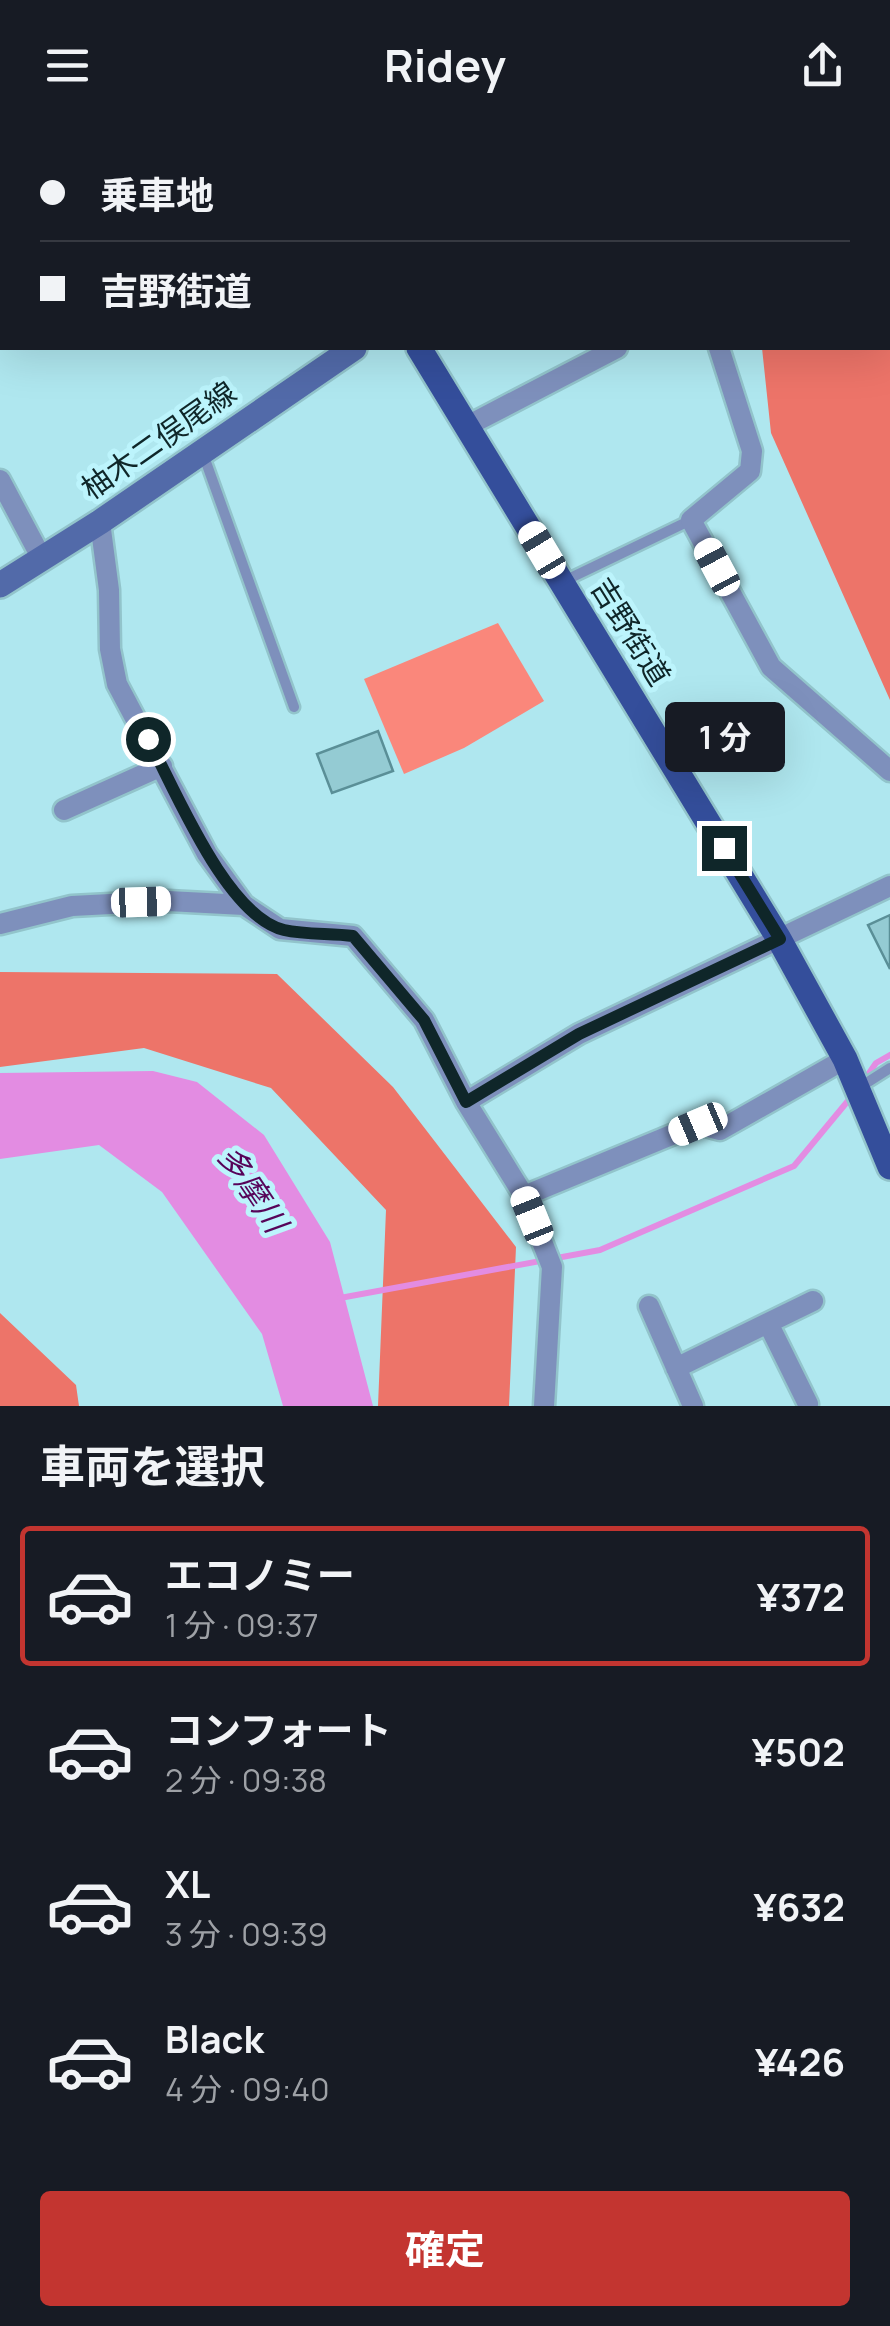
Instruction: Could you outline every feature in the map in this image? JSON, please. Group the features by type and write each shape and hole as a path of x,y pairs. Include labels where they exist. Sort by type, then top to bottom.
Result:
{"main road":[{"name":"柚木二俣尾線","path":"0,584 100,522 351,350"},
{"name":"吉野街道","path":"420,350 780,939 845,1060 890,1167"}],"street":[{"path":"467,426 613,350"},
{"path":"720,350 752,450 750,471 691,520 771,667 890,771"},
{"path":"1,482 40,558"},
{"path":"100,522 109,590 110,649 118,684 207,854 244,905 280,930 353,936 424,1020 466,1102 524,1196 552,1267 544,1406"},
{"path":"64,810 162,766"},
{"path":"466,1102 579,1034 890,886"},
{"path":"0,924 72,906 168,901 244,905"},
{"path":"524,1196 698,1124 720,1130 845,1060"},
{"path":"676,1368 814,1300"},
{"path":"649,1306 693,1406"},
{"path":"768,1323 808,1404"}],"lane":[{"path":"202,450 294,707"},
{"path":"561,582 691,520"},
{"path":"858,1089 890,1068"}],"shaded area":[{"path":"762,350 890,350 890,700 771,433"},
{"path":"498,623 544,701 464,748 404,774 364,679"},
{"path":"0,972 277,974 393,1087 516,1247 509,1406 378,1406 386,1210 271,1088 144,1048 0,1067"},
{"path":"0,1313 76,1385 79,1406 0,1406"}],"water":[{"name":"多摩川","path":"153,1071 197,1082 264,1135 330,1242 373,1406 283,1406 262,1334 162,1192 99,1145 0,1159 0,1073"}],"building":[{"path":"378,731 393,771 332,793 317,754"},
{"path":"890,915 890,969 868,925"}],"waterway":[{"path":"863,1082 876,1063 890,1055"},
{"path":"340,1298 600,1250 794,1166 852,1096"}],"route":[{"path":"148,739 207,854 244,905 280,930 353,936 424,1020 466,1102 579,1034 780,939 724,848"}]}
